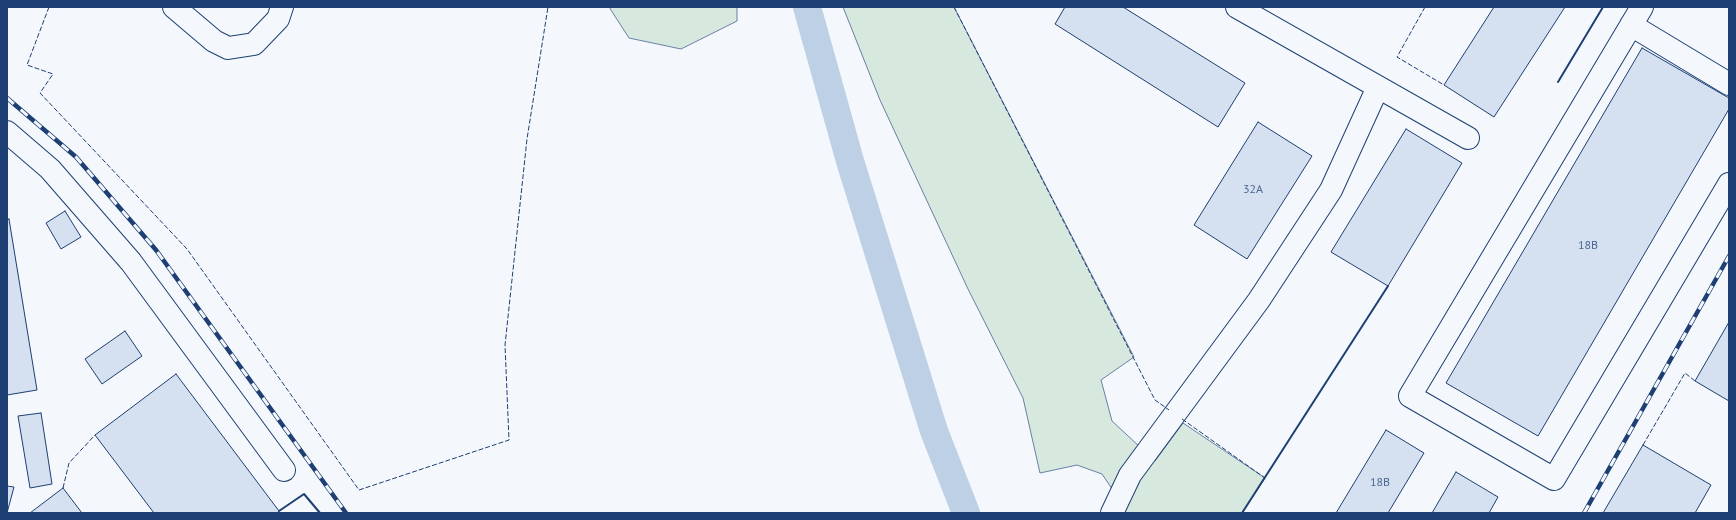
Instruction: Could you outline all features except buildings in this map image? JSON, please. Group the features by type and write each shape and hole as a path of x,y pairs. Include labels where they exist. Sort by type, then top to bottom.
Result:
{"lane":[{"path":"174,7 214,41 228,48 254,44 278,20 282,7"},
{"path":"1237,7 1468,138"},
{"path":"1729,84 1637,16 1410,396 1554,479 1729,184"},
{"path":"1112,513 1130,475 1259,300 1331,190 1378,87"},
{"path":"7,132 50,169 132,262 284,470"}],"shaded area":[{"path":"609,7 737,7 737,21 681,49 629,38"},
{"path":"843,7 954,7 1134,357 1101,380 1112,421 1155,461 1183,423 1265,478 1242,513 1121,513 1123,505 1102,474 1077,465 1040,473 1023,398 968,289 880,100"}],"waterway":[{"path":"807,7 850,161 934,431 966,513"}],"railway":[{"path":"7,98 76,157 156,250 346,513"},
{"path":"1584,513 1729,256"}],"fence":[{"path":"49,7 27,65 53,74 40,93 187,249 359,490 509,440 505,345 527,139 548,7"},
{"path":"954,7 1155,400 1169,410"},
{"path":"1425,7 1397,57 1444,85"},
{"path":"1643,445 1685,373 1695,381"},
{"path":"1182,419 1265,478"},
{"path":"63,488 69,463 95,435"}],"wall":[{"path":"1558,82 1603,7"},
{"path":"1242,513 1388,286"},
{"path":"279,511 304,494 320,513"}]}
